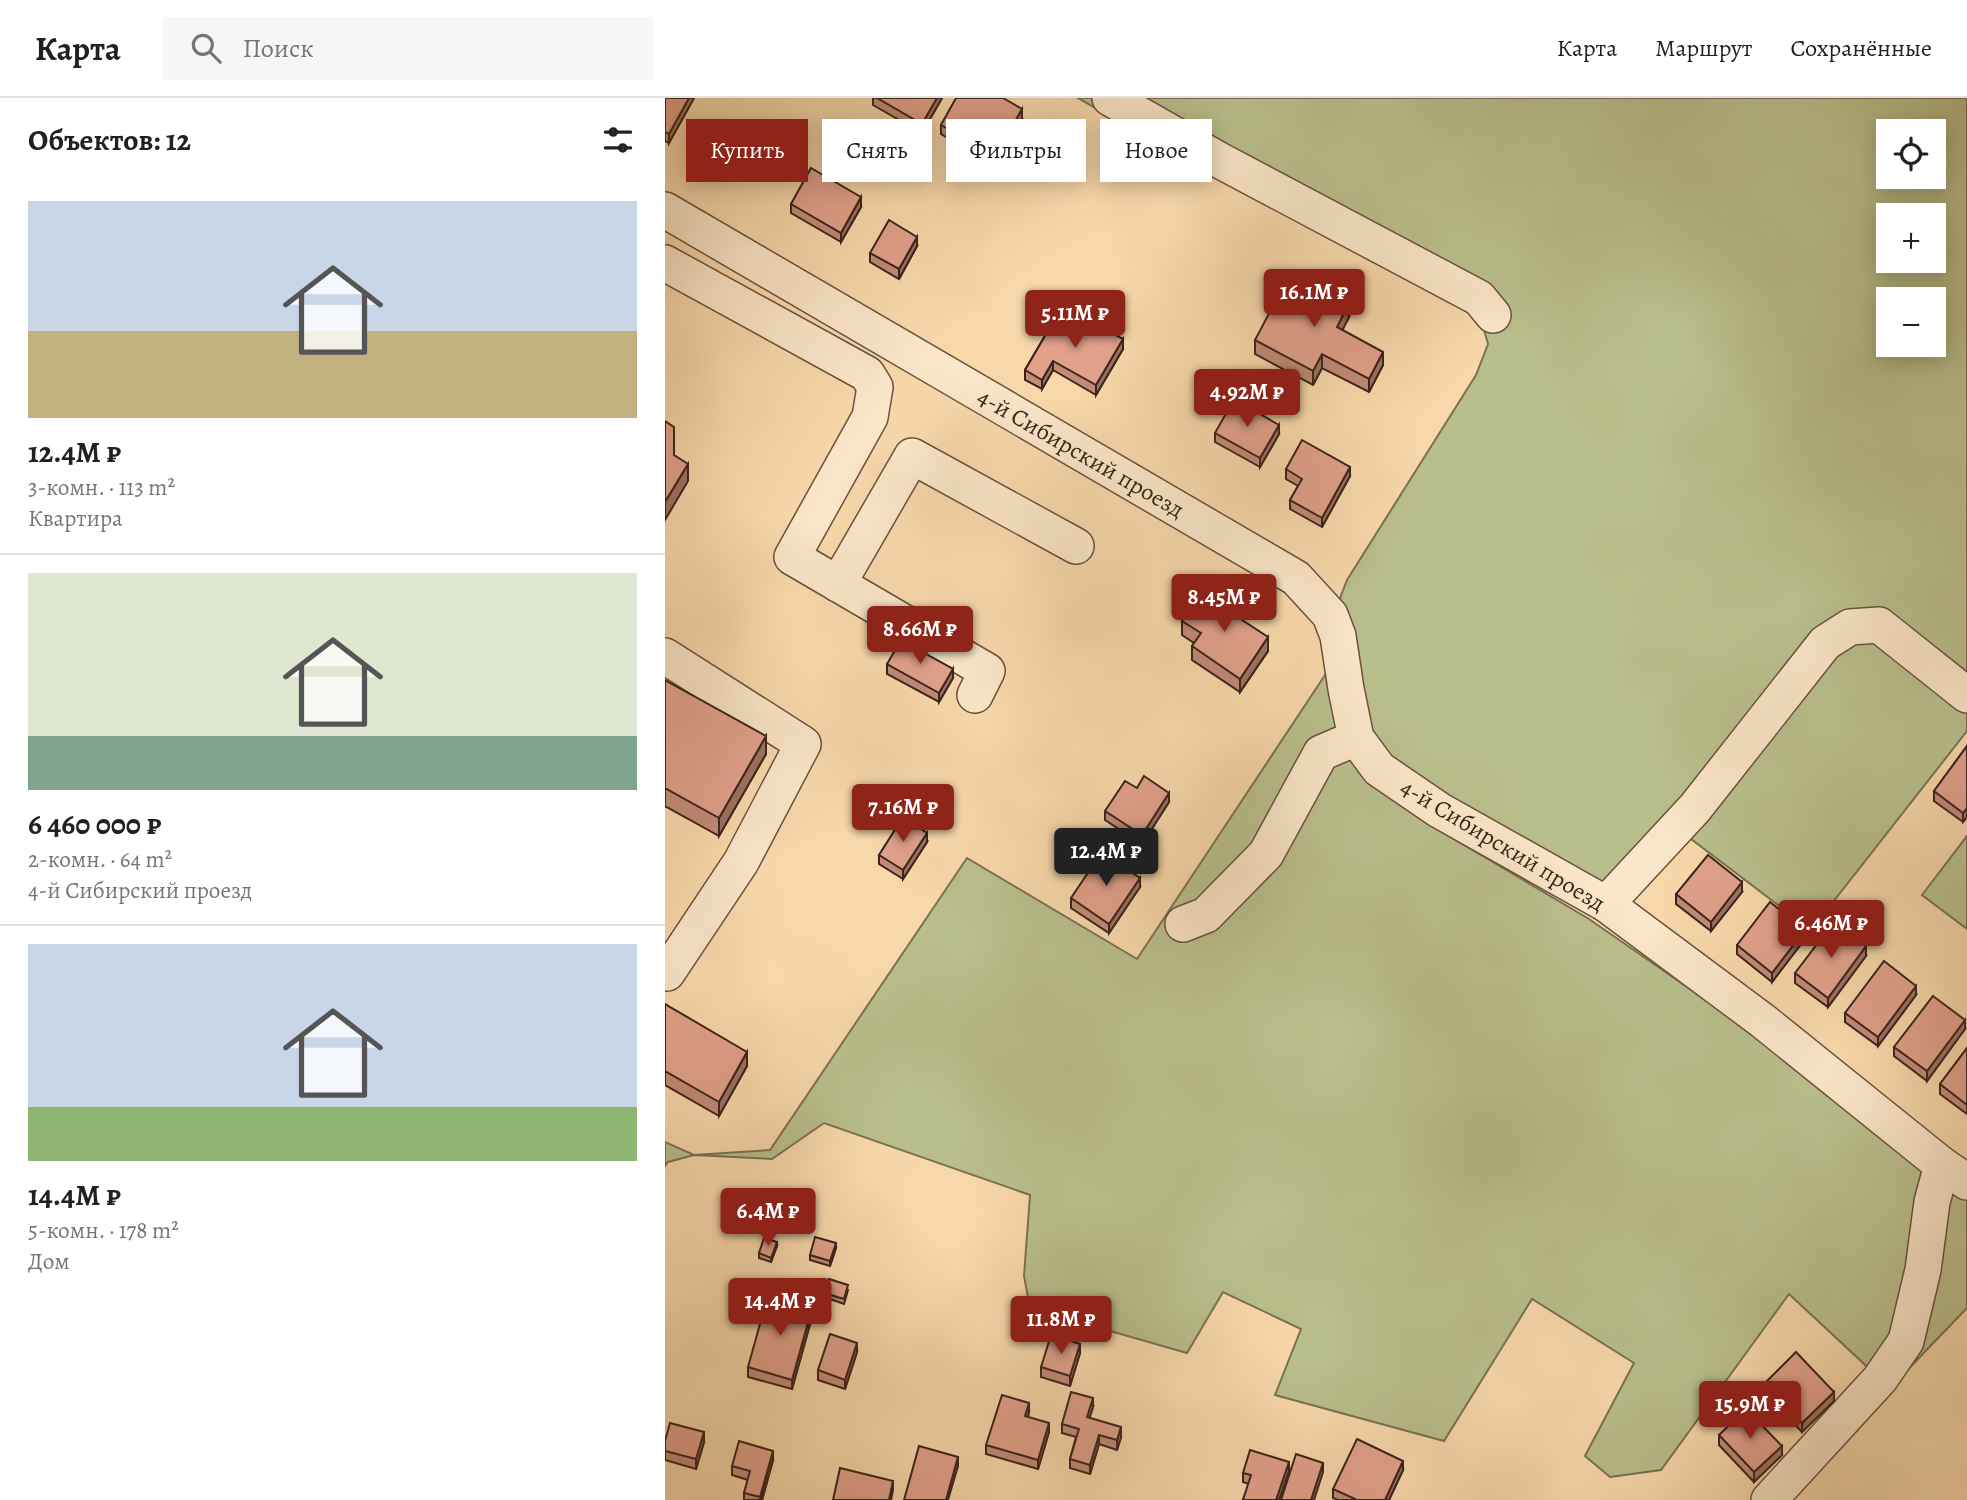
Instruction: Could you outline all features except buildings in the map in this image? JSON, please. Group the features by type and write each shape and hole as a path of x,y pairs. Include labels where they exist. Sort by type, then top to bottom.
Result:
{"street":[{"path":"1110,98 1219,160 1479,298 1493,315"},
{"name":"4-й Сибирский проезд","path":"665,211 1296,578 1330,615 1338,636 1356,738 1379,769 1439,810 1606,904 1763,1021 1955,1174 1932,1202 1923,1269 1906,1341 1880,1379 1769,1500"},
{"path":"665,263 867,374 875,387 870,417 792,557 987,671 975,695"},
{"path":"838,584 912,456 1076,546"},
{"path":"1606,904 1695,808 1825,643 1850,627 1879,625 1967,695"},
{"path":"665,656 803,744 741,862 667,973 665,972"},
{"path":"1183,924 1206,915 1266,854 1321,753 1356,738"}],"green space":[{"path":"1078,98 1967,98 1967,731 1811,930 1683,833 1625,903 1445,797 1392,760 1368,728 1337,606 1347,580 1476,375 1488,344 1481,319 1212,176 1212,119 1114,119"},
{"path":"1331,666 1427,823 1589,919 1752,1032 1967,1199 1967,1308 1890,1388 1789,1294 1661,1470 1610,1477 1585,1456 1634,1363 1532,1299 1444,1441 1275,1395 1301,1329 1223,1292 1187,1353 1030,1308 1024,1276 1030,1195 824,1123 772,1159 694,1155 770,1150 967,858 1137,959"},
{"path":"1967,836 1967,929 1922,895"},
{"path":"665,1142 694,1155 668,1162 665,1166"}]}
